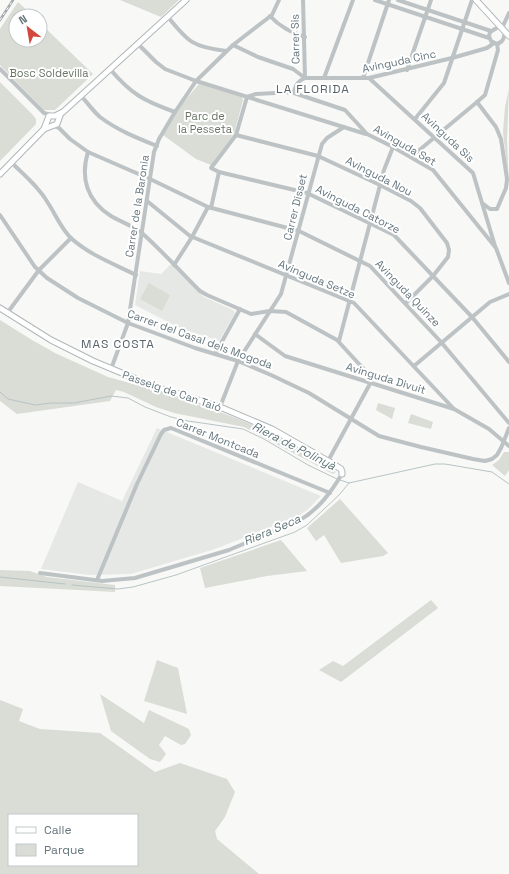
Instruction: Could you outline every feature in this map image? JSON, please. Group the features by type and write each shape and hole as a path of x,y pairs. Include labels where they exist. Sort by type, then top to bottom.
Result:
{"main road":[{"path":"0,174 44,129 55,122 61,113 186,0"},
{"path":"476,0 509,36"},
{"path":"44,129 47,120 55,122"},
{"name":"Passeig de Can Taió","path":"0,308 51,340 111,369 153,386 220,407 272,429 341,469 342,474"}],"street":[{"path":"279,0 270,16 279,25 295,34 305,37"},
{"name":"Carrer Sis","path":"303,0 305,78"},
{"path":"324,78 353,0"},
{"path":"375,0 389,2 489,38 496,43 498,50 485,95 411,157"},
{"path":"398,0 491,30 504,29"},
{"path":"407,70 431,0"},
{"path":"415,119 444,83 466,22 472,0"},
{"path":"363,78 389,2"},
{"path":"496,43 503,40 504,29 509,13"},
{"path":"168,16 186,38 197,45 206,49 226,51"},
{"name":"Carrer de la Baronia","path":"111,369 128,323 156,146 175,112 196,81 226,51 270,16"},
{"path":"489,38 491,30"},
{"name":"Avinguda Cinc","path":"305,78 369,78 452,58 487,48 496,43"},
{"path":"138,44 156,62 166,69 196,81 367,134"},
{"path":"233,45 258,57 293,69 305,78 299,81 294,92"},
{"path":"0,69 55,122"},
{"path":"110,69 140,98 175,112"},
{"name":"Avinguda Sis","path":"369,78 473,173 496,248"},
{"name":"Avinguda Set","path":"247,98 256,94 294,92 344,110 367,134 433,170 496,248 509,283"},
{"path":"81,96 99,116 108,122 130,135 156,146"},
{"path":"174,265 209,207 220,172 211,168 236,135 247,98"},
{"path":"477,102 500,134 507,179 506,188 497,208 490,209 482,202"},
{"path":"44,113 47,120"},
{"name":"Avinguda Quinze","path":"55,122 70,139 88,152 209,207 299,231 370,266 442,342 509,423"},
{"name":"Carrer Disset","path":"220,407 238,360 281,294 318,156 324,141 344,127"},
{"name":"Avinguda Nou","path":"236,135 318,156 380,185 411,201 420,208 447,243 449,250 448,257 433,276 406,303"},
{"path":"339,341 384,170 393,147"},
{"path":"88,152 84,164 84,178 87,188 96,203 110,215 142,233 200,291 251,314 270,311 286,312 339,341 371,377 371,382 328,461"},
{"path":"11,162 39,189 62,227 71,238 86,250 136,275"},
{"name":"Avinguda Catorze","path":"220,172 308,193 394,235 472,317 509,362"},
{"name":"Avinguda Setze","path":"147,201 192,237 354,303 454,409"},
{"name":"Carrer del Casal dels Mogoda","path":"0,215 39,270 62,289 128,323 195,348 238,360 309,392 379,436 420,447 486,461 492,459 499,452 504,441"},
{"path":"8,312 39,270 71,238"},
{"path":"414,366 490,302 509,294"},
{"path":"215,354 240,309"},
{"name":"Avinguda Divuit","path":"255,334 285,356 454,409 489,429 509,446"},
{"name":"Carrer Montcada","path":"97,580 137,484 164,430 171,428 330,493"},
{"path":"504,441 509,428"},
{"path":"40,573 70,579 111,580 135,578 229,550 300,520 310,514 330,493 342,474"}],"shaded area":[{"path":"171,264 204,297 233,310 235,313 219,341 180,328 135,305 140,271 161,274"},
{"path":"157,428 321,496 307,510 297,517 215,549 131,574 89,575 41,569 78,482 122,501"}],"green space":[{"path":"120,0 179,0 161,17"},
{"name":"Bosc Soldevilla","path":"18,2 24,8 14,8"},
{"name":"Bosc Soldevilla","path":"8,17 8,48 48,48 48,31 93,74 55,110 44,110 0,65 0,29"},
{"path":"0,82 32,114 36,119 36,124 0,161"},
{"name":"Parc de la Pesseta","path":"199,84 242,97 243,100 234,134 211,165 196,159 163,135 181,105"},
{"path":"509,89 507,139 509,187 503,132 505,107"},
{"path":"149,283 170,295 162,311 140,299"},
{"path":"0,320 55,353 108,377 155,390 231,416 260,428 287,441 336,472 333,474 244,427 174,413 116,390 110,401 17,414 0,401"},
{"path":"378,403 395,408 392,419 376,410"},
{"path":"411,414 433,422 431,429 408,423"},
{"path":"504,452 509,452 509,470 505,476 492,465 499,460"},
{"path":"340,499 388,553 383,556 341,563 324,535 316,541 307,528"},
{"path":"281,540 307,571 267,576 205,588 200,568"},
{"path":"0,570 30,571 47,577 115,585 115,592 0,586"},
{"path":"431,600 438,608 341,682 319,670 333,661 343,666"},
{"path":"157,660 178,668 187,714 144,701"},
{"path":"100,694 144,723 149,710 189,729 191,735 185,744 181,745 165,736 159,745 166,754 160,762 150,759 111,731"},
{"path":"0,700 23,709 19,721 40,729 100,733 155,772 180,763 227,779 235,792 225,817 215,831 217,839 259,874 0,874"}],"waterway":[{"name":"Riera de Polinyà","path":"0,392 8,399 35,405 74,403 111,396 128,398 145,407 171,417 243,429 264,439 308,465 337,479"},
{"name":"Riera Seca","path":"72,585 118,589 133,587 176,575 295,532 307,525 339,495 349,483 435,464 445,464 492,472 509,484"},
{"name":"Riera de Polinyà","path":"340,480 349,483"},
{"name":"Riera Seca","path":"0,577 65,584"}],"railway":[{"path":"0,20 13,0"}],"district":[{"name":"LA FLORIDA","path":"313,89"},
{"name":"MAS COSTA","path":"118,344"}]}
